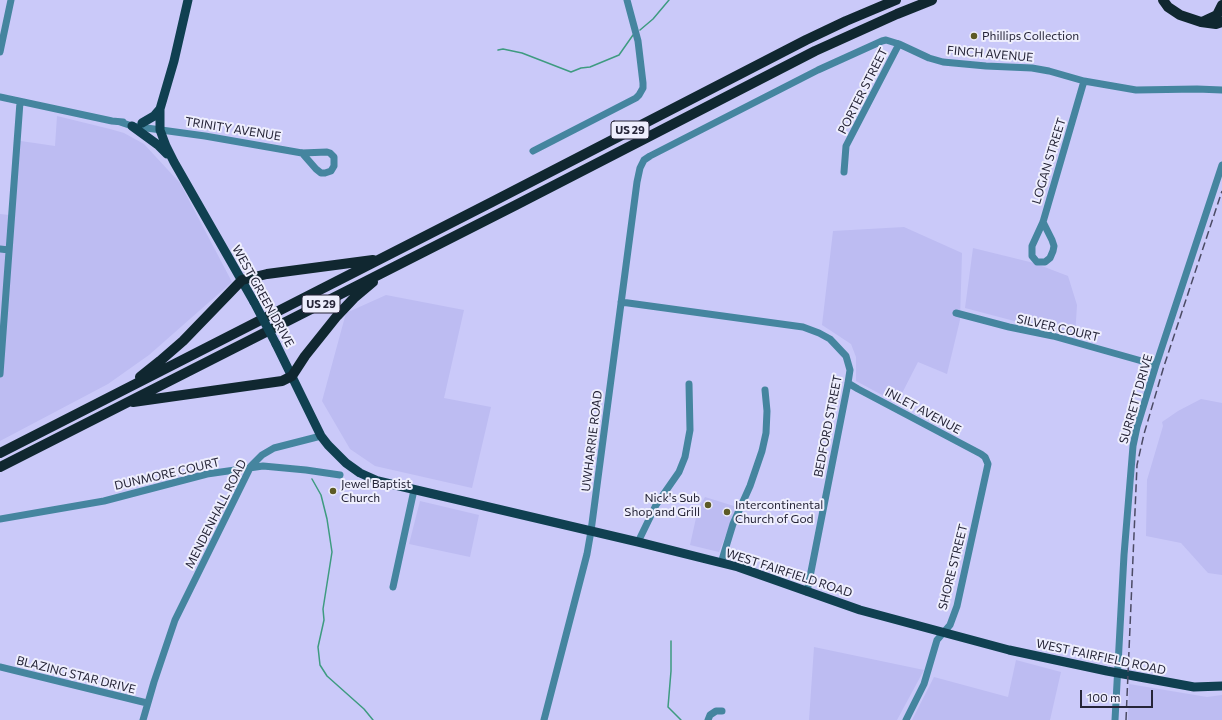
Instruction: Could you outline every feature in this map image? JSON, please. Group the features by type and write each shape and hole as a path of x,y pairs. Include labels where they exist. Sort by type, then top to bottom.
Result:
{"highway":[{"name":"US 29","path":"0,452 117,394 806,40 896,0"},
{"name":"US 29","path":"0,467 385,272 815,51 890,16 932,0"},
{"path":"1163,0 1168,7 1180,15 1201,22 1216,24 1222,22"},
{"path":"1201,22 1217,15 1222,5"},
{"path":"117,394 183,341 242,280 267,274 381,259"},
{"path":"125,404 282,381 292,376 305,356 337,316 354,298 385,272"}],"main road":[{"name":"WEST GREEN DRIVE","path":"188,0 174,61 160,109 160,130 172,159 254,302 321,436 338,456 353,468"},
{"name":"WEST GREEN DRIVE","path":"160,130 166,95 165,88"},
{"path":"142,124 154,116 160,109"},
{"path":"132,126 158,145 172,159"},
{"name":"WEST FAIRFIELD ROAD","path":"353,468 360,473 378,481 738,567 807,592 878,615 1009,650 1117,673 1194,687 1222,686"}],"street":[{"path":"0,52 3,22 11,0"},
{"path":"534,151 639,95 643,88 643,84 638,41 627,0"},
{"name":"FINCH AVENUE","path":"643,162 656,153 818,70 859,50 886,40 899,44 929,58 943,62 1032,68 1061,74 1084,81 1136,90 1198,88 1222,90"},
{"name":"PORTER STREET","path":"844,172 846,146 899,44"},
{"name":"LOGAN STREET","path":"1043,222 1054,246 1050,258 1045,262 1038,262 1031,254 1032,246 1043,222 1084,81"},
{"name":"TRINITY AVENUE","path":"0,97 120,122 132,126 291,150 302,153"},
{"path":"0,374 20,102"},
{"name":"TRINITY AVENUE","path":"120,122 130,121 160,130"},
{"name":"UWHARRIE ROAD","path":"544,720 587,554 637,182 643,162"},
{"name":"SURRETT DRIVE","path":"1115,720 1124,555 1131,465 1137,427 1222,165"},
{"path":"0,249 9,250"},
{"name":"BEDFORD STREET","path":"621,302 790,324 810,328 830,339 846,356 850,370 848,383 807,592"},
{"name":"SILVER COURT","path":"956,312 1009,327 1060,338 1156,365"},
{"name":"INLET AVENUE","path":"848,383 986,458"},
{"path":"638,542 656,505 679,472 686,457 690,430 689,384"},
{"path":"721,563 762,451 766,433 767,412 765,390"},
{"name":"MENDENHALL ROAD","path":"143,720 168,637 175,620 250,468 262,455 274,448 321,436"},
{"name":"SHORE STREET","path":"906,720 924,684 937,640 950,625 957,606 988,468 986,458"},
{"name":"DUNMORE COURT","path":"0,518 104,501 207,474 263,466 340,475"},
{"path":"393,587 414,490"},
{"name":"BLAZING STAR DRIVE","path":"0,668 147,703"},
{"path":"708,720 716,711 722,711"}],"shaded area":[{"path":"57,116 124,133 144,144 180,183 232,282 149,355 108,384 0,441 0,214 9,215 14,140 55,146"},
{"path":"904,227 962,253 960,320 947,374 918,362 897,403 856,381 856,357 851,344 822,325 833,231"},
{"path":"973,248 1034,263 1068,276 1077,305 1075,337 965,308"},
{"path":"386,295 464,310 444,398 491,407 472,488 375,466 350,449 322,401 346,313"},
{"path":"1201,399 1222,403 1222,575 1208,573 1181,543 1146,536 1147,480 1163,426 1162,422 1178,411"},
{"path":"705,497 737,507 719,552 690,545 698,509"},
{"path":"420,501 479,515 470,557 409,544"},
{"path":"814,647 924,670 897,720 809,720"},
{"path":"1016,660 1061,672 1050,720 912,720 934,677 1008,697"},
{"path":"1129,684 1207,697 1222,695 1222,720 1128,720"}],"waterway":[{"path":"640,30 653,19 669,0"},
{"path":"498,50 503,49 522,53 571,72 581,68 590,67 619,55 633,35"},
{"path":"312,479 321,495 327,519 332,552 323,609 324,620 318,647 320,665 327,676 364,709 373,720"},
{"path":"671,641 671,671 668,707 681,720"}],"railway":[{"path":"1126,720 1137,465 1144,434 1164,366 1222,191"}],"place":[{"name":"Phillips Collection","path":"974,36"},
{"name":"Jewel Baptist Church","path":"333,491"},
{"name":"Nick's Sub Shop and Grill","path":"708,505"},
{"name":"Intercontinental Church of God","path":"727,512"}]}
